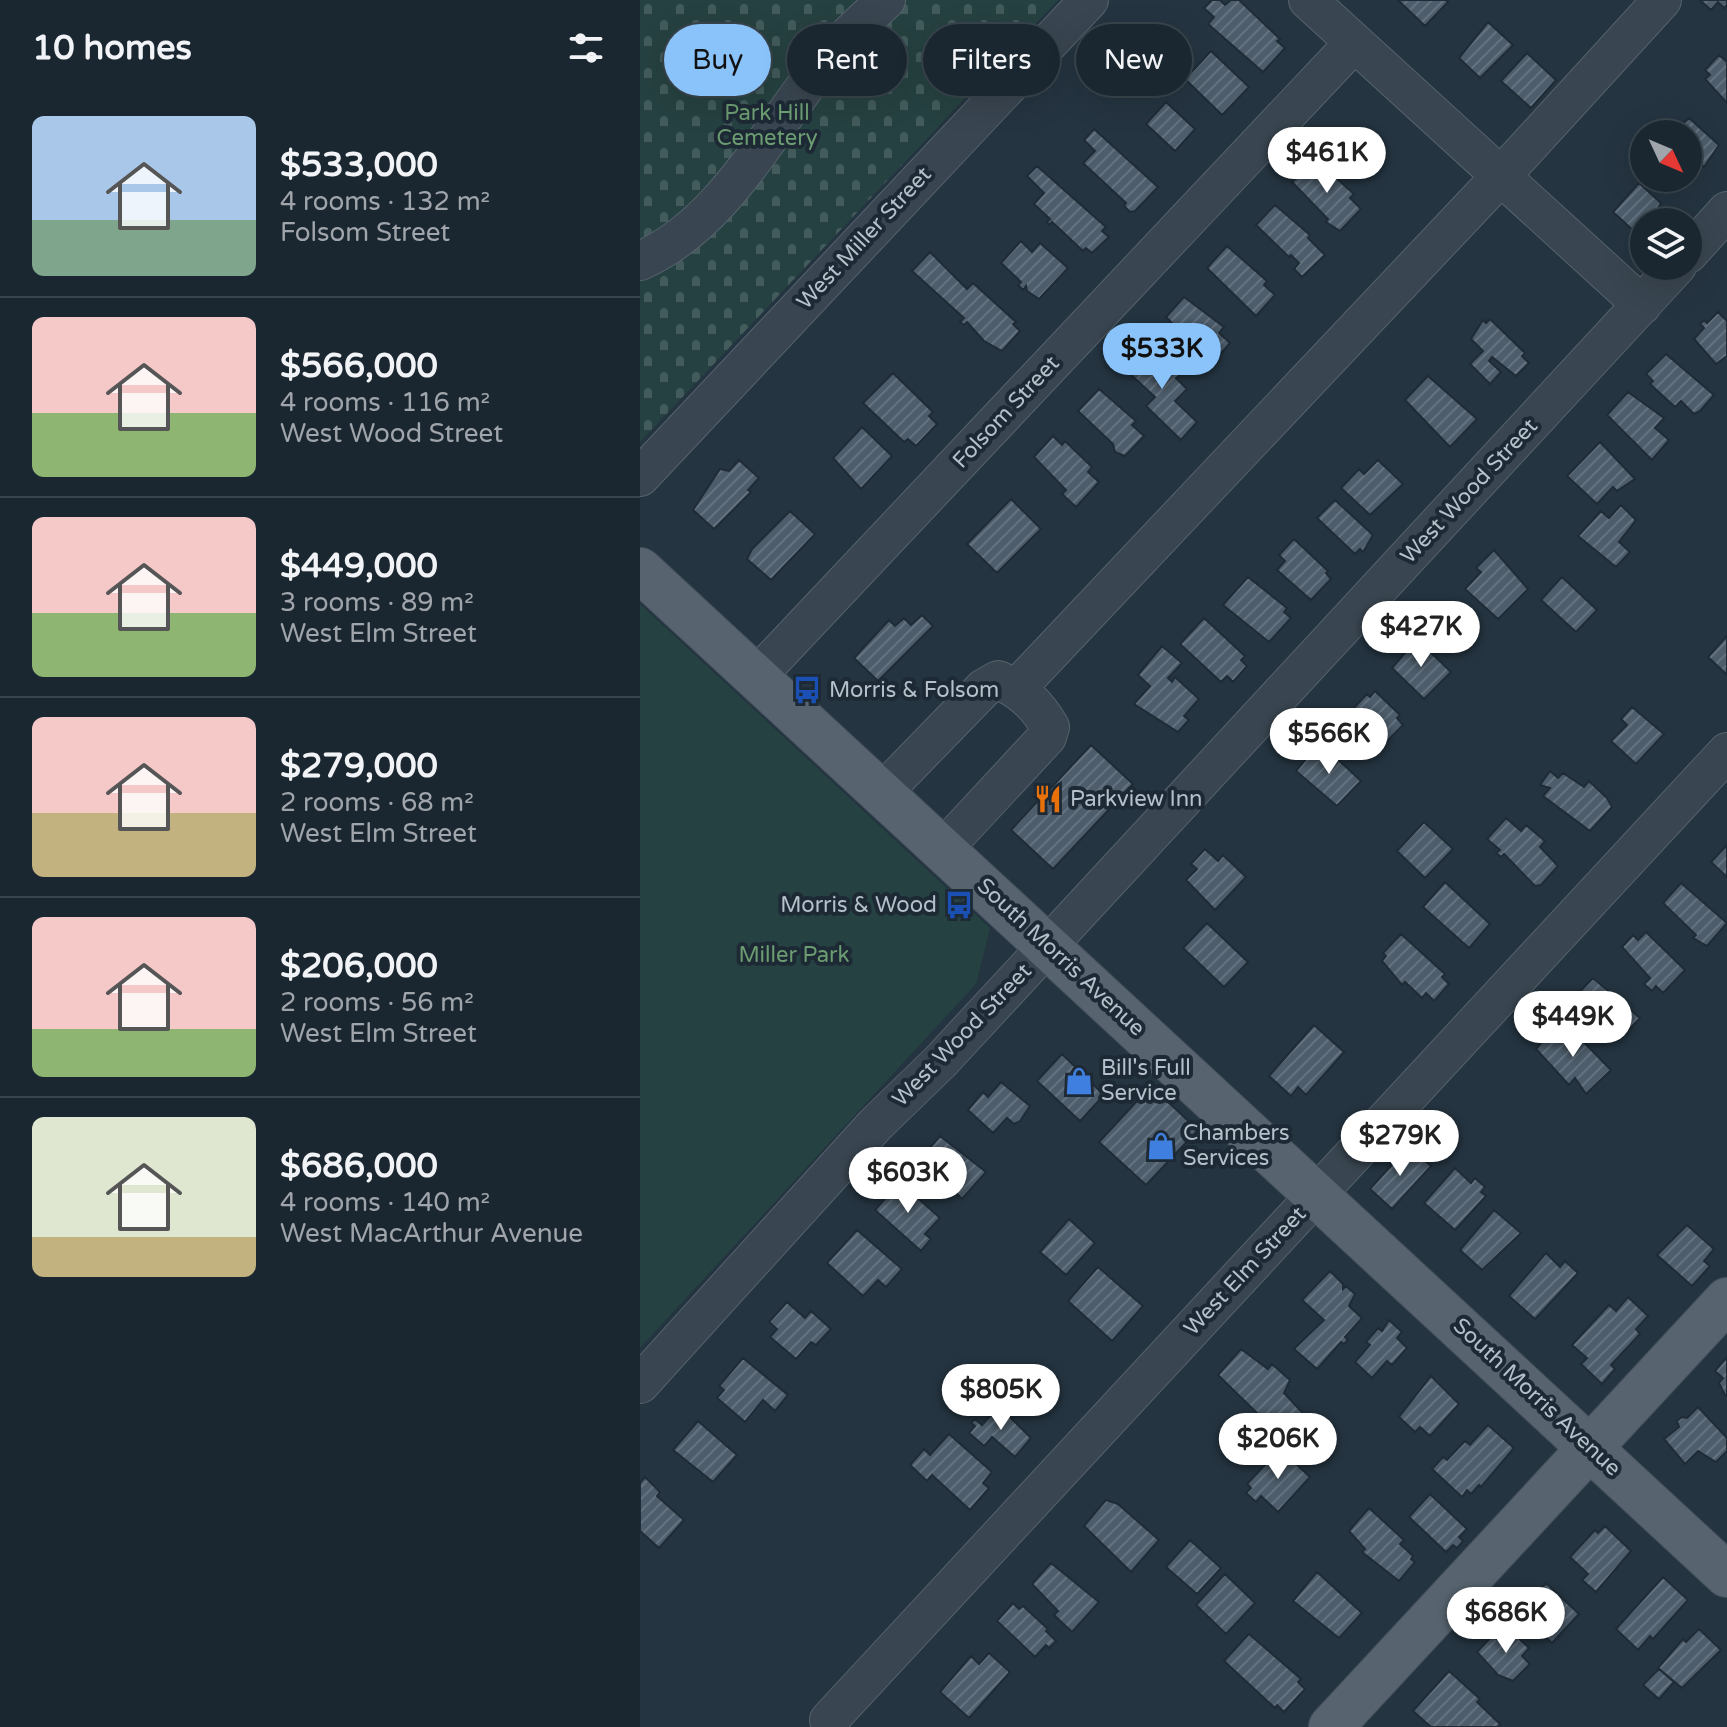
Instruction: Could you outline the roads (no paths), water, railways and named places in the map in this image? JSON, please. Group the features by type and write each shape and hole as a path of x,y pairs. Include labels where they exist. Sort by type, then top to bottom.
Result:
{"main road":[{"name":"South Morris Avenue","path":"640,570 1724,1568"},
{"path":"1331,1727 1727,1300"}],"street":[{"path":"640,261 686,233 721,198 830,54 886,0"},
{"name":"West Miller Street","path":"640,477 1089,0"},
{"path":"1017,688 1501,176 1662,0"},
{"path":"1336,16 1501,176 1642,305"},
{"name":"Folsom Street","path":"756,677 1336,16"},
{"path":"1702,239 1727,211"},
{"name":"West Wood Street","path":"640,1384 875,1125 941,1061 1664,280"},
{"path":"882,793 984,688 998,680 1017,688 1040,709 1050,727 1047,737 943,849"},
{"name":"West Elm Street","path":"829,1720 1727,752"}],"place":[{"name":"Morris & Folsom","path":"807,690"},
{"name":"Parkview Inn","path":"1048,799"},
{"name":"Morris & Wood","path":"959,905"},
{"name":"Bill's Full Service","path":"1079,1081"},
{"name":"Chambers Services","path":"1161,1146"}],"park label":[{"name":"Park Hill Cemetery","path":"767,126"},
{"name":"Miller Park","path":"794,955"}]}
